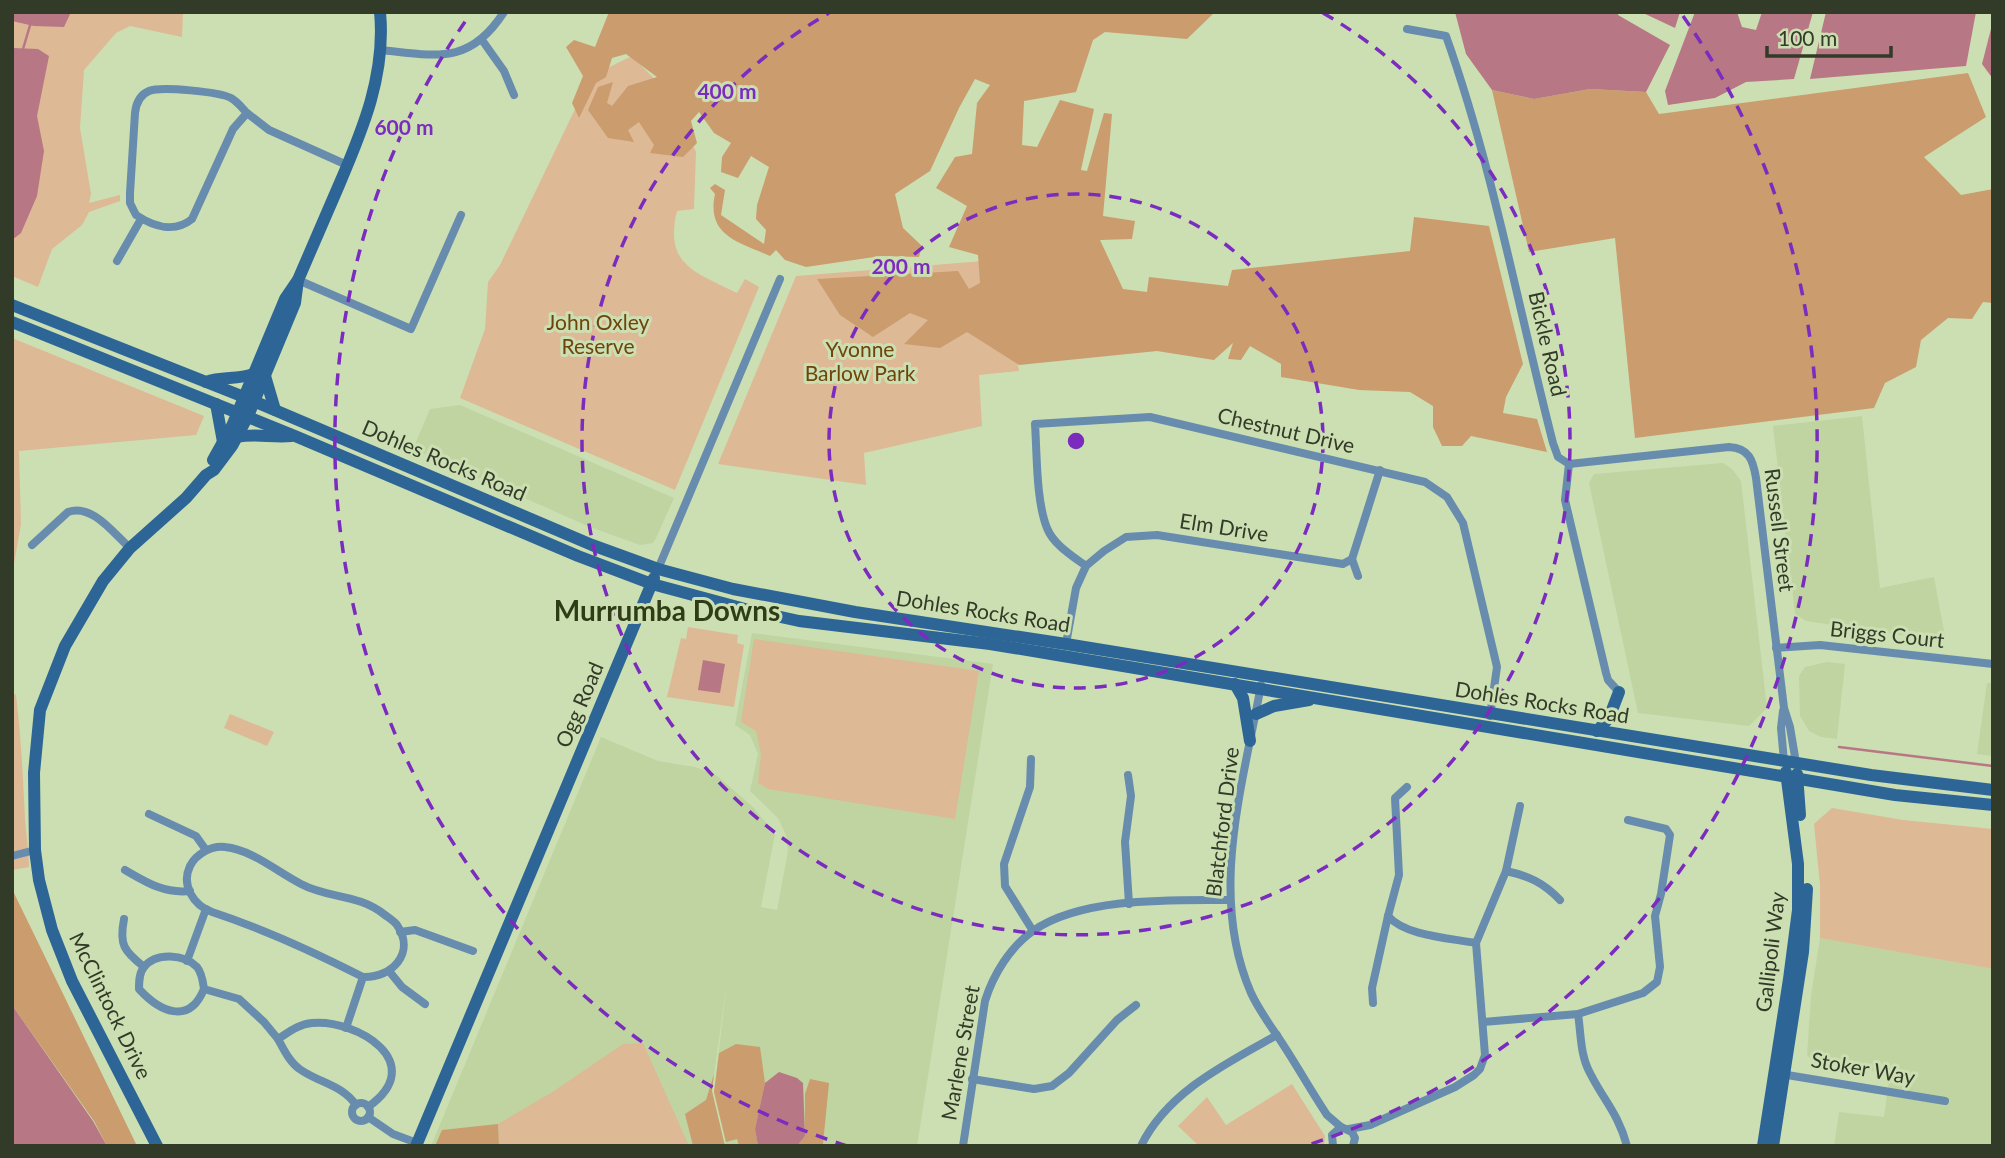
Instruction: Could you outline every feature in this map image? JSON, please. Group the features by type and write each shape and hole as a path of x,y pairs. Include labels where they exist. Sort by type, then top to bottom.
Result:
{"main road":[{"name":"McClintock Drive","path":"157,1146 72,981 52,930 39,880 35,850 34,772 40,710 65,646 103,581 130,548 186,498 206,475 223,442 242,414 295,303 298,280 370,107 381,50 380,12"},
{"name":"Dohles Rocks Road","path":"12,305 249,399 582,540 658,569 790,601 1066,644 1262,683 1489,720 1792,778 1911,797 1993,805"},
{"name":"Dohles Rocks Road","path":"12,322 242,414 578,556 652,583 745,609 799,621 990,644 1235,684 1262,683 1323,698 1597,731 1919,782 1993,790"},
{"path":"206,382 220,377 234,379 259,375 275,410"},
{"path":"216,404 223,442"},
{"name":"McClintock Drive","path":"206,475 214,470 237,437 242,414"},
{"path":"237,437 295,436"},
{"name":"Ogg Road","path":"416,1144 658,569"},
{"path":"1235,684 1243,698 1250,741"},
{"path":"1597,731 1609,719 1619,692"},
{"path":"1256,714 1274,706 1323,698"},
{"name":"Gallipoli Way","path":"1763,1146 1779,1073 1806,919 1806,874 1790,762"},
{"name":"Gallipoli Way","path":"1773,1146 1779,1073"}],"street":[{"path":"381,50 434,55 462,50 482,40 504,12"},
{"name":"Bickle Road","path":"1407,29 1446,36 1460,75 1501,220 1553,443 1561,460 1569,464"},
{"path":"482,40 504,71 514,95"},
{"path":"247,113 233,129 192,219 183,226 170,228 141,219 132,210 130,193 135,113 137,103 147,92 162,90 223,95 237,102 270,130 348,165"},
{"path":"298,280 411,330 461,215"},
{"path":"117,261 141,219"},
{"name":"Ogg Road","path":"658,569 780,279"},
{"name":"Chestnut Drive","path":"1086,566 1065,551 1047,530 1042,505 1035,424 1150,417 1425,482 1447,496 1463,523 1497,667 1489,720"},
{"name":"Russell Street","path":"1569,464 1718,447 1737,447 1747,453 1754,464 1756,478 1784,708 1790,727 1790,762"},
{"path":"1569,464 1565,500 1607,677 1619,692"},
{"path":"1358,576 1352,559 1380,470"},
{"path":"32,545 68,512 82,510 96,517 130,548"},
{"name":"Elm Drive","path":"1086,566 1126,537 1157,535 1343,564 1352,559"},
{"path":"1066,644 1076,588 1086,566"},
{"name":"Briggs Court","path":"1776,648 1821,645 1993,664"},
{"name":"Blatchford Drive","path":"1262,683 1232,854 1229,900 1232,930 1242,970 1259,1010 1326,1115 1333,1146"},
{"path":"1031,759 1030,788 1004,863 1005,886 1033,931"},
{"path":"1128,775 1131,796 1125,842 1129,904"},
{"path":"1373,1003 1372,988 1399,875 1395,798 1407,788"},
{"path":"1332,1135 1345,1128 1370,1125 1455,1087 1480,1069 1485,1055 1476,943 1506,871 1520,806"},
{"path":"149,814 197,836 206,850"},
{"path":"1483,1022 1578,1014 1643,993 1657,982 1660,967 1655,916 1670,835 1666,829 1628,820"},
{"path":"224,846 247,853 303,886 356,898 378,910 397,924 403,940 402,954 397,966 389,971 373,978 363,977 271,934 206,909 194,900 190,891 186,875 192,862 206,850 224,846"},
{"path":"12,856 35,850"},
{"path":"125,870 156,887 175,892 190,891"},
{"path":"1506,871 1520,874 1548,887 1560,900"},
{"name":"Marlene Street","path":"963,1146 985,1001 990,984 998,969 1033,931 1064,915 1129,904 1155,900 1229,900"},
{"path":"187,961 206,909"},
{"path":"1388,916 1394,923 1407,929 1476,943"},
{"path":"124,919 121,936 126,953 144,967"},
{"path":"400,932 415,930 473,951"},
{"path":"171,956 187,961 197,968 203,980 204,989 200,999 191,1007 178,1011 163,1010 139,989 139,977 144,967 157,958 171,956"},
{"path":"389,971 402,987 425,1004"},
{"path":"346,1028 363,977"},
{"path":"204,989 239,999 257,1014 299,1069 341,1089 356,1105"},
{"path":"972,1079 1034,1089 1052,1086 1069,1073 1117,1020 1136,1005"},
{"path":"1578,1014 1583,1054 1589,1072 1616,1115 1627,1146"},
{"path":"278,1039 299,1026 313,1023 346,1028 379,1045 392,1064 392,1081 388,1089 368,1107"},
{"path":"1141,1146 1148,1132 1174,1102 1221,1066 1277,1035"},
{"name":"Stoker Way","path":"1779,1073 1945,1101"},
{"path":"362,1103 370,1111 368,1117 362,1121 356,1119 352,1111 356,1105 362,1103"},
{"name":"Blatchford Drive","path":"1326,1115 1345,1128"},
{"path":"368,1117 393,1134 416,1144"},
{"path":"1345,1128 1354,1143 1370,1125"}],"shaded area":[{"path":"12,12 71,12 64,27 34,26 12,21"},
{"path":"609,12 1215,12 1187,39 1105,32 1093,40 1076,92 1024,101 1022,145 1037,147 1060,100 1094,109 1081,170 1087,171 1104,113 1112,114 1103,216 1135,221 1132,239 1100,240 1123,289 1147,292 1149,277 1228,286 1232,270 1410,251 1414,217 1489,226 1523,364 1506,397 1503,413 1537,419 1547,452 1471,436 1462,446 1442,446 1433,427 1433,406 1410,392 1359,390 1281,377 1281,364 1250,346 1241,360 1228,359 1233,343 1214,360 1157,351 1019,365 967,332 940,348 904,344 928,320 910,313 873,337 840,315 817,279 958,271 969,289 980,283 978,255 949,247 967,206 936,188 955,157 972,154 977,103 990,85 975,79 930,171 895,194 903,228 922,246 919,257 881,256 806,267 785,260 776,250 770,256 747,246 720,228 715,219 715,194 710,188 715,184 725,190 721,215 764,244 766,230 756,219 757,205 769,167 751,156 738,178 721,172 722,157 731,143 714,133 699,112 691,121 697,143 683,157 650,153 654,145 639,122 628,130 634,142 608,138 588,110 598,87 613,82 607,103 612,106 628,86 657,77 626,54 612,58 606,77 596,83 579,118 572,103 583,76 566,47 574,40 595,47"},
{"path":"1455,12 1618,12 1618,15 1670,45 1646,92 1590,89 1534,99 1492,90 1466,54"},
{"path":"1641,12 1680,12 1675,28"},
{"path":"1695,12 1737,12 1742,27 1756,30 1762,12 1813,12 1794,79 1746,82 1715,98 1668,105 1665,91"},
{"path":"1826,12 1976,12 1966,66 1810,79"},
{"path":"1993,21 1993,79 1982,64"},
{"path":"12,48 38,49 49,56 37,116 44,151 37,196 21,233 12,240"},
{"path":"1968,73 1986,117 1924,157 1961,195 1993,189 1993,303 1983,302 1972,319 1948,318 1921,340 1916,367 1885,383 1874,408 1635,438 1615,238 1529,252 1492,90 1534,99 1590,89 1646,92 1659,114"},
{"path":"460,405 674,498 653,543 640,545 590,527 413,449 430,409"},
{"path":"1862,416 1880,588 1934,577 1946,642 1806,621 1795,614 1773,426"},
{"path":"1723,463 1732,469 1741,481 1767,708 1749,726 1638,713 1589,483 1594,474"},
{"path":"752,633 993,664 917,1146 726,1146 714,1092 727,981 712,1091 725,1146 431,1146 601,737 658,761 695,767 716,775 753,807 775,834 761,907 777,910 788,851 786,835 778,818 750,791 758,754 750,735 735,725"},
{"path":"703,660 725,664 720,693 698,690"},
{"path":"1827,662 1845,664 1837,739 1821,737 1809,731 1800,716 1799,676 1805,667"},
{"path":"1987,683 1993,683 1993,756 1977,754"},
{"path":"12,891 137,1146 107,1146 94,1121 12,1005"},
{"path":"1820,938 1993,969 1993,1146 1834,1146 1839,1112 1884,1117 1890,1074 1813,1061 1807,1055 1811,996"},
{"path":"12,1005 93,1121 107,1146 12,1146"},
{"path":"736,1044 760,1047 765,1083 755,1129 758,1146 739,1146 737,1139 726,1142 714,1092 719,1053"},
{"path":"779,1072 803,1083 805,1136 797,1146 758,1146 755,1129 765,1083"},
{"path":"714,1074 712,1091 725,1146 693,1146 685,1114 706,1100"},
{"path":"810,1079 829,1083 823,1144 797,1146 805,1136 805,1094"},
{"path":"498,1124 499,1146 435,1146 442,1130"}],"green space":[{"path":"12,12 183,12 182,37 130,26 116,33 84,70 80,128 91,194 89,203 120,195 120,201 89,212 82,225 52,249 38,287 12,276"},
{"name":"John Oxley Reserve","path":"632,56 671,96 696,152 694,209 677,211 674,229 679,255 696,272 737,293 745,279 759,287 675,490 460,398 485,329 488,282 500,265 591,76"},
{"name":"Yvonne Barlow Park","path":"996,260 1019,371 979,375 982,426 864,453 866,485 718,464 796,276"},
{"path":"12,338 204,416 196,435 19,451 21,524 12,575"},
{"path":"688,627 738,635 737,643 744,645 734,707 667,697 681,638 686,639"},
{"path":"754,639 979,671 955,819 768,789 758,783 761,754 756,731 741,722"},
{"path":"12,693 16,695 18,710 29,867 12,870"},
{"path":"230,714 274,732 267,746 224,728"},
{"path":"1832,808 1903,820 1993,829 1993,969 1820,938 1820,885 1814,824"},
{"path":"643,1043 689,1146 499,1146 498,1124 554,1091 623,1044"},
{"path":"1292,1084 1325,1136 1324,1146 1199,1146 1178,1126 1207,1097 1226,1125"}],"waterway":[{"path":"23,49 31,22"},
{"path":"1839,747 1993,766"}],"district":[{"name":"Murrumba Downs","path":"667,611"}]}
